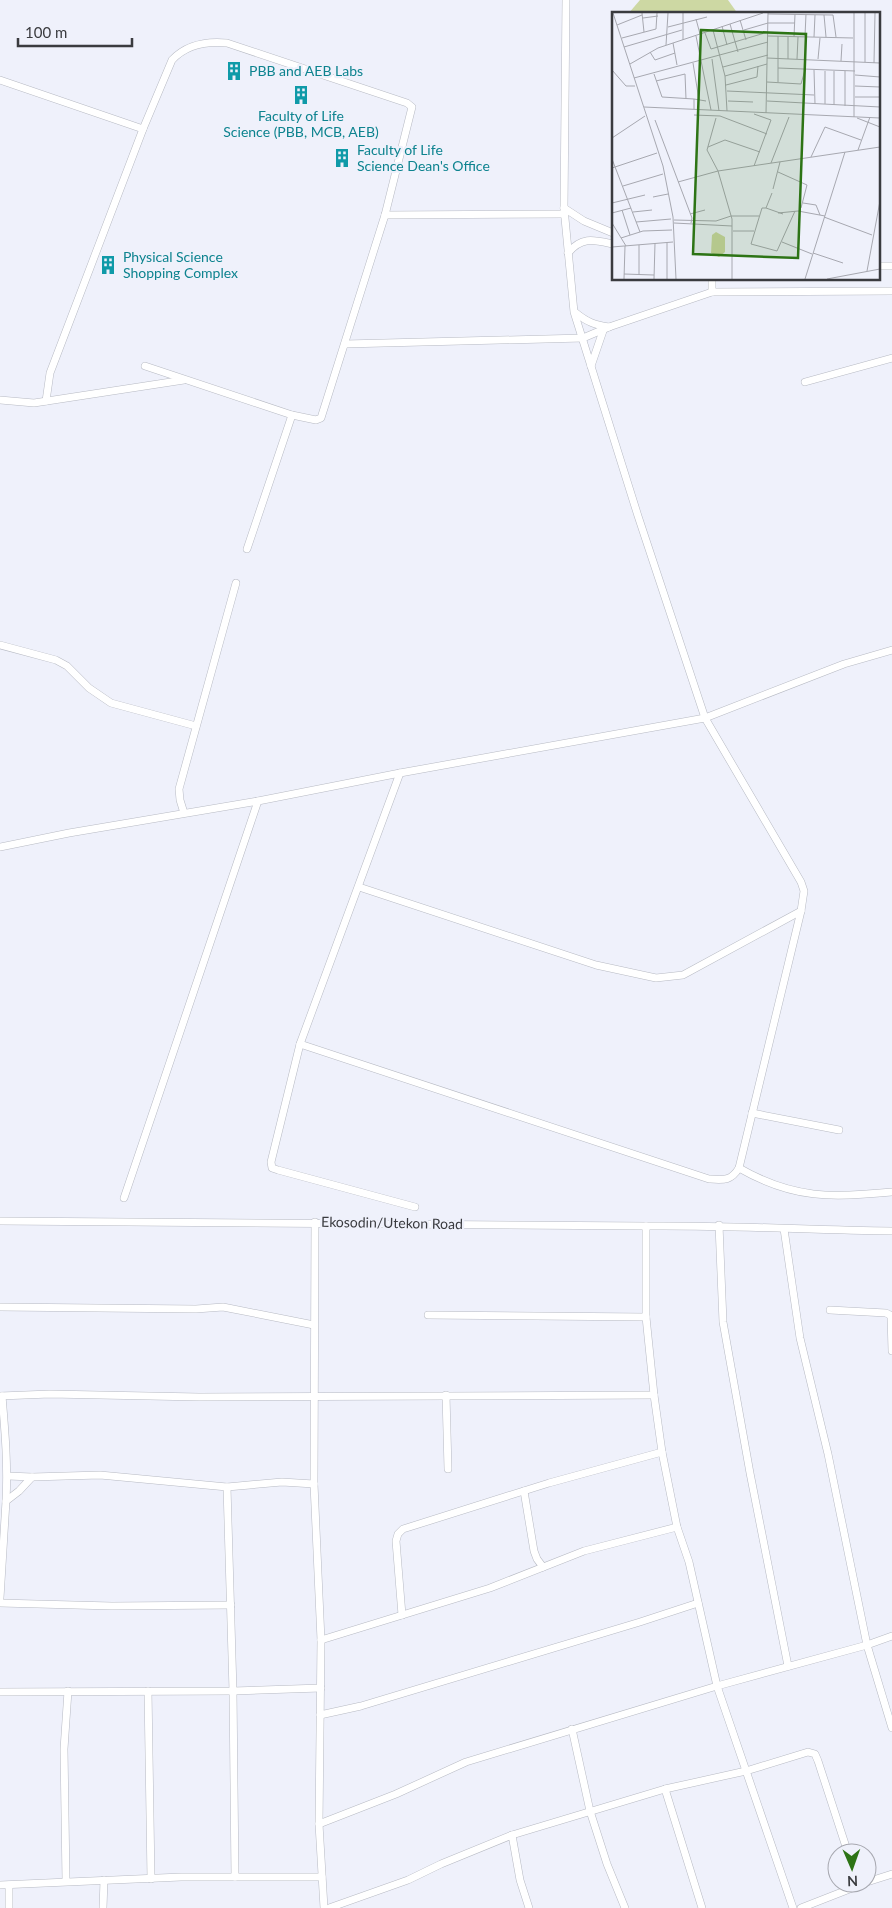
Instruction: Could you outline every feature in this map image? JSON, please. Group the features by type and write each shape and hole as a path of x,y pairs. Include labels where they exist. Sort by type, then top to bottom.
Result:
{"street":[{"path":"300,1044 709,1179 724,1180 733,1177 739,1168 801,911 804,891 801,882 706,718 638,516 574,312 564,211 566,0"},
{"path":"46,401 50,373 143,129 172,60 187,48 216,42 227,43 407,103 412,107 385,215 321,418 316,420 292,415 145,366"},
{"path":"0,80 143,129"},
{"path":"385,215 564,211 612,234"},
{"path":"568,253 576,244 585,240 612,244"},
{"path":"712,280 712,292"},
{"path":"345,344 583,338 712,292 892,291"},
{"path":"574,312 585,321 606,329"},
{"path":"591,366 606,329"},
{"path":"805,382 892,358"},
{"path":"0,400 15,402 46,401 186,380"},
{"path":"247,549 292,415"},
{"path":"184,812 179,789 236,583"},
{"path":"0,645 56,660 66,666 89,688 111,703 196,726"},
{"path":"0,847 706,718 844,664 892,650"},
{"path":"400,773 300,1044 271,1162 272,1168 415,1207"},
{"path":"124,1198 258,801"},
{"path":"359,887 596,965 656,978 683,975 801,911"},
{"path":"752,1113 838,1130"},
{"path":"739,1168 760,1180 802,1193 838,1196 892,1192"},
{"name":"Ekosodin/Utekon Road","path":"0,1220 646,1226 719,1225 784,1229 892,1231"},
{"path":"315,1222 314,1484 321,1640 320,1824 324,1908"},
{"path":"719,1225 723,1322 750,1473 788,1666"},
{"path":"646,1226 646,1318 662,1452 677,1527 689,1562 717,1686 793,1908"},
{"path":"784,1229 800,1338 828,1454 867,1645 892,1728"},
{"path":"0,1307 196,1309 222,1307 314,1324"},
{"path":"830,1310 892,1316 892,1350"},
{"path":"428,1315 646,1318"},
{"path":"0,1598 8,1476 5,1421 1,1396 50,1394 199,1397 654,1395"},
{"path":"446,1395 448,1469"},
{"path":"402,1615 396,1541 398,1534 403,1529 524,1491 662,1452"},
{"path":"8,1476 100,1475 227,1487 282,1482 314,1484"},
{"path":"6,1500 19,1491 32,1477"},
{"path":"227,1487 233,1691 235,1877"},
{"path":"524,1491 534,1551 542,1567"},
{"path":"321,1640 490,1588 584,1551 677,1527"},
{"path":"0,1603 112,1606 231,1605"},
{"path":"320,1715 361,1706 698,1603"},
{"path":"320,1824 396,1794 466,1762 717,1686 867,1645 892,1636"},
{"path":"0,1692 233,1691 321,1688"},
{"path":"66,1880 64,1749 68,1691"},
{"path":"148,1691 151,1879"},
{"path":"572,1729 590,1811 607,1864 625,1908"},
{"path":"330,1908 408,1880 441,1864 512,1835 665,1789 746,1771 808,1752 814,1754 845,1843"},
{"path":"665,1789 702,1908"},
{"path":"512,1835 520,1880 529,1908"},
{"path":"877,1878 892,1874"},
{"path":"0,1884 9,1885 66,1880 151,1879 181,1876 322,1877"},
{"path":"102,1908 104,1880"},
{"path":"9,1885 9,1908"},
{"path":"801,1908 838,1893"}],"green space":[{"path":"640,0 728,0 737,12 630,12"}],"place":[{"name":"PBB and AEB Labs","path":"234,71"},
{"name":"Faculty of Life Science (PBB, MCB, AEB)","path":"301,95"},
{"name":"Faculty of Life Science Dean's Office","path":"342,158"},
{"name":"Physical Science Shopping Complex","path":"108,265"}]}
